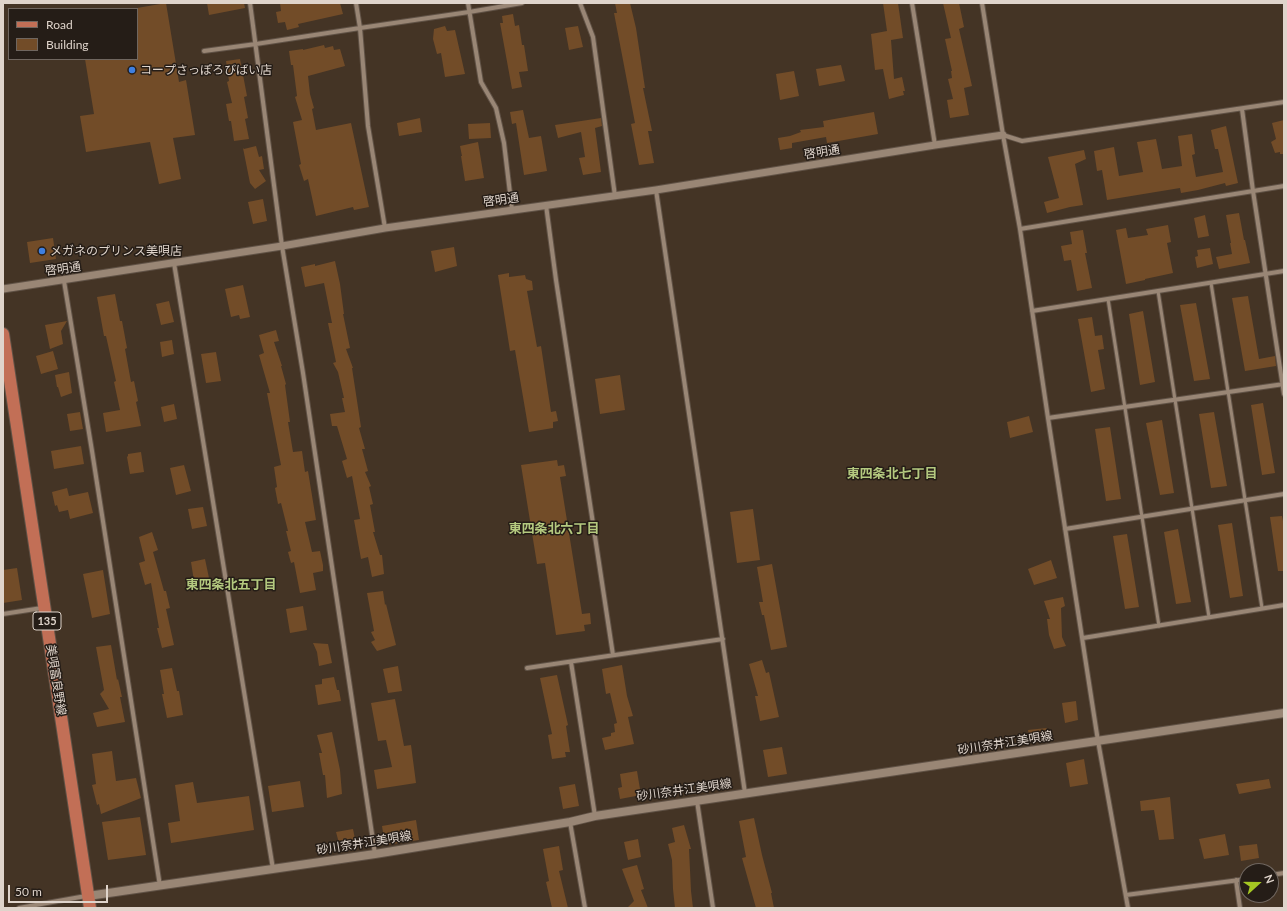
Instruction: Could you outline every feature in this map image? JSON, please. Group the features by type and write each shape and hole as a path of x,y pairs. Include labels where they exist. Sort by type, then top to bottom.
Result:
{"main road":[{"name":"美唄富良野線","path":"3,334 90,908"},
{"name":"砂川奈井江美唄線","path":"88,896 375,854 697,800 1284,713"}],"street":[{"path":"250,3 282,246 303,373 375,854"},
{"path":"356,3 360,28 368,126 385,228"},
{"path":"468,3 481,82 496,108 504,143 512,210"},
{"path":"204,51 522,3"},
{"path":"580,3 593,37 615,196"},
{"path":"912,3 935,145"},
{"path":"982,3 1003,136 1020,228 1098,741 1128,908"},
{"path":"1003,136 1022,141 1284,102"},
{"path":"1242,109 1284,394"},
{"name":"啓明通","path":"3,289 64,281 385,228 656,190 935,145 1003,136"},
{"path":"1020,228 1284,186"},
{"path":"656,190 745,794"},
{"path":"546,205 613,656"},
{"path":"174,263 273,869"},
{"path":"1032,311 1284,271"},
{"path":"64,281 160,886"},
{"path":"1048,418 1283,384"},
{"path":"1065,529 1284,494"},
{"path":"1083,638 1284,605"},
{"path":"3,614 45,608"},
{"path":"527,668 723,639"},
{"path":"571,662 595,816"},
{"path":"697,800 713,908"},
{"path":"570,822 585,908"},
{"path":"1236,880 1240,908"},
{"path":"1126,895 1239,880"},
{"path":"19,908 88,896"}],"lane":[{"path":"1211,283 1262,608"},
{"path":"1158,291 1209,617"},
{"path":"1108,299 1159,626"}],"building":[{"name":"コープさっぽろびばい店","path":"166,3 179,82 186,80 195,135 173,138 181,179 159,184 150,142 86,152 80,116 94,114 85,60 138,60 137,8"},
{"path":"207,3 244,3 245,8 209,15"},
{"path":"280,3 340,3 343,14 298,24 299,27 287,30 285,22 278,23 276,12 281,11"},
{"path":"615,3 630,3 636,28 645,88 643,88 652,131 648,131 654,163 639,165 631,124 635,123 614,13 617,13"},
{"path":"883,3 898,3 903,38 891,40 894,79 902,77 905,91 903,91 904,95 889,99 883,69 875,70 871,34 887,31"},
{"path":"943,3 959,3 964,27 959,29 972,86 964,88 969,115 950,118 947,100 953,99 948,79 952,78 952,71 945,39 951,38"},
{"path":"513,14 515,26 519,25 528,71 519,72 522,87 512,89 500,23 503,23 502,16"},
{"path":"445,26 447,31 455,30 465,74 445,77 441,53 437,54 433,39 434,29"},
{"path":"578,26 583,47 569,50 565,28"},
{"path":"324,45 325,48 333,46 334,50 340,49 345,66 308,76 310,94 314,108 312,109 316,130 351,123 369,207 354,210 353,207 316,216 308,179 304,181 299,165 301,164 293,122 302,120 295,97 297,96 293,65 291,65 289,51 303,50"},
{"path":"240,59 247,96 244,97 248,118 245,119 249,139 234,141 231,121 229,121 226,104 232,103 227,82 229,81 226,61"},
{"path":"841,65 845,81 819,86 816,69"},
{"path":"794,71 799,96 780,100 776,74"},
{"path":"523,110 529,138 541,136 547,171 524,175 516,123 512,124 510,112"},
{"path":"874,112 878,134 827,143 826,137 792,143 792,148 780,150 778,138 801,132 800,130 824,127 823,121"},
{"path":"420,118 422,132 399,136 397,123"},
{"path":"601,118 602,126 595,128 601,172 583,175 579,158 585,157 581,132 558,138 555,125"},
{"path":"1284,120 1284,154 1280,154 1280,152 1275,153 1271,142 1276,139 1272,123"},
{"path":"490,123 491,138 469,139 468,124"},
{"path":"1226,126 1238,183 1226,186 1225,183 1181,193 1180,188 1107,200 1102,170 1097,171 1094,151 1114,147 1119,176 1143,172 1137,142 1156,139 1162,169 1182,166 1178,136 1192,134 1195,154 1192,155 1196,177 1223,172 1218,149 1215,149 1211,130"},
{"path":"478,142 484,178 465,181 460,146"},
{"path":"256,146 259,157 262,156 264,169 259,170 266,181 255,189 250,183 243,148"},
{"path":"1084,150 1086,159 1075,164 1083,205 1047,213 1044,202 1059,198 1048,157"},
{"path":"263,199 267,221 253,224 248,202"},
{"path":"1239,213 1250,263 1219,269 1216,257 1232,254 1226,215"},
{"path":"1205,215 1209,236 1198,238 1194,218"},
{"path":"1168,225 1171,242 1167,243 1173,273 1126,284 1116,230 1126,228 1128,238 1148,235 1146,229"},
{"path":"1083,230 1087,253 1085,253 1092,288 1077,291 1071,260 1064,261 1061,246 1072,244 1070,232"},
{"name":"メガネのプリンス美唄店","path":"53,238 56,259 30,263 27,242"},
{"path":"454,247 457,266 435,272 431,251"},
{"path":"1210,248 1213,264 1197,268 1195,257 1198,256 1197,250"},
{"path":"335,261 350,348 346,349 353,368 361,427 359,428 365,449 362,449 368,471 365,472 371,486 369,487 373,504 370,505 375,532 373,532 380,555 382,555 384,574 372,577 368,557 361,559 354,520 360,519 352,476 347,478 342,461 347,459 337,426 332,426 330,414 345,412 342,398 344,398 338,372 333,363 336,362 328,323 332,323 324,283 305,287 301,267 315,264 315,266"},
{"path":"509,273 509,277 525,275 526,279 532,281 533,290 527,291 537,347 541,346 551,412 556,411 558,421 553,422 553,428 529,432 515,350 510,351 498,275"},
{"path":"243,285 250,317 240,319 239,315 231,317 225,289"},
{"path":"115,294 127,348 125,349 131,382 134,381 138,401 136,402 141,426 106,432 103,413 120,410 114,382 116,381 106,336 104,336 97,297"},
{"path":"1248,296 1259,359 1275,356 1276,366 1245,371 1232,298"},
{"path":"169,301 174,322 161,325 156,304"},
{"path":"1196,303 1210,379 1194,381 1180,305"},
{"path":"1143,311 1155,382 1140,385 1129,314"},
{"path":"1092,317 1095,336 1102,335 1104,349 1098,350 1105,389 1091,392 1078,319"},
{"path":"67,321 61,331 63,344 50,349 45,325"},
{"path":"276,330 279,341 274,342 286,384 290,422 288,422 293,452 302,451 305,472 308,471 316,520 305,522 312,552 320,551 323,565 323,571 313,573 316,590 300,593 294,562 291,563 288,552 291,551 286,531 288,531 281,503 278,504 275,488 277,487 274,467 281,465 267,393 270,393 259,355 264,353 259,335"},
{"path":"172,340 174,354 162,357 160,342"},
{"path":"53,351 58,369 41,374 36,356"},
{"path":"216,352 221,381 206,383 201,354"},
{"path":"69,372 72,393 61,397 57,387 55,375"},
{"path":"620,375 625,410 600,414 595,379"},
{"path":"1263,403 1275,473 1262,475 1251,405"},
{"path":"174,404 177,419 164,422 161,407"},
{"path":"80,412 83,429 70,431 67,414"},
{"path":"1214,412 1227,486 1211,488 1199,414"},
{"path":"1029,416 1033,432 1010,438 1007,422"},
{"path":"1162,420 1174,493 1160,495 1146,423"},
{"path":"1110,427 1121,499 1106,501 1095,429"},
{"path":"81,446 84,464 54,469 51,451"},
{"path":"141,452 144,472 130,474 127,457 128,454"},
{"path":"557,460 558,466 564,465 566,476 560,477 582,614 590,613 591,624 584,625 585,631 556,635 545,563 537,564 521,465"},
{"path":"184,465 191,491 176,495 170,468"},
{"path":"67,488 69,496 88,492 93,513 70,519 68,510 59,512 57,505 55,506 52,492"},
{"path":"203,507 207,526 192,529 188,509"},
{"path":"753,509 760,560 737,563 730,512"},
{"path":"1282,516 1284,526 1284,571 1278,571 1270,517"},
{"path":"1232,523 1243,596 1230,598 1218,525"},
{"path":"1178,529 1191,602 1176,604 1164,532"},
{"path":"152,532 158,550 153,552 170,608 166,609 174,645 162,648 157,628 159,628 151,583 145,585 139,563 145,561 139,537"},
{"path":"1127,534 1139,607 1125,609 1113,536"},
{"path":"205,559 209,578 194,581 191,562"},
{"path":"1051,560 1057,578 1034,585 1028,569"},
{"path":"772,564 787,647 771,650 764,615 762,615 759,602 763,602 757,567"},
{"path":"17,568 22,600 3,603 3,570"},
{"path":"103,570 110,614 92,618 83,574"},
{"path":"383,591 385,605 386,604 396,645 377,651 371,642 375,640 371,632 374,631 367,593"},
{"path":"1063,597 1065,606 1061,608 1062,637 1066,646 1054,649 1049,635 1047,619 1050,619 1044,601"},
{"path":"303,606 307,630 290,633 286,609"},
{"path":"313,643 328,644 332,663 319,666 317,652"},
{"path":"111,645 117,680 118,679 122,697 120,697 125,722 97,727 93,713 109,709 100,694 104,690 96,647"},
{"path":"762,660 766,673 769,672 779,717 760,721 755,696 758,696 749,664"},
{"path":"622,665 627,696 633,716 628,717 634,744 605,750 602,738 611,736 611,733 615,732 614,724 617,723 610,693 606,694 602,669"},
{"path":"398,666 402,691 388,693 383,669"},
{"path":"172,668 177,691 179,691 183,715 167,718 162,694 164,694 160,670"},
{"path":"557,675 568,725 566,726 570,752 565,752 566,757 552,759 548,735 552,734 540,678"},
{"path":"334,677 341,701 318,705 315,685 322,684 322,679"},
{"path":"395,699 404,746 411,745 416,783 377,789 374,770 392,767 386,740 378,741 371,703"},
{"path":"1076,701 1078,720 1065,723 1062,703"},
{"path":"1047,728 1048,738 1030,741 1028,730"},
{"path":"332,732 340,770 342,794 327,798 325,775 323,775 319,753 322,753 317,735"},
{"path":"782,747 787,774 768,777 763,750"},
{"path":"112,751 116,781 136,778 141,798 101,814 92,785 96,784 92,754"},
{"path":"1084,759 1088,784 1070,787 1066,763"},
{"path":"637,771 641,795 620,799 618,788 622,787 620,774"},
{"path":"1269,779 1271,788 1239,794 1236,784"},
{"path":"300,781 304,807 272,812 268,786"},
{"path":"193,782 197,803 249,796 254,830 171,843 168,823 180,821 175,785"},
{"path":"575,784 579,806 563,809 559,787"},
{"path":"1170,797 1174,839 1159,840 1154,810 1141,811 1140,801"},
{"path":"140,817 146,855 108,860 102,822"},
{"path":"754,818 772,893 774,908 756,908 742,858 746,857 739,821"},
{"path":"416,820 419,840 385,845 382,826"},
{"path":"684,825 691,849 689,849 693,908 675,908 672,860 668,844 675,842 672,828"},
{"path":"353,829 356,844 340,847 336,832"},
{"path":"1225,834 1229,855 1204,859 1199,839"},
{"path":"638,839 641,857 628,860 624,842"},
{"path":"1257,844 1259,858 1241,861 1239,846"},
{"path":"559,846 563,870 559,871 568,908 552,908 546,882 549,881 543,849"},
{"path":"637,865 644,889 641,890 648,908 627,908 634,901 622,869"}],"place":[{"name":"コープさっぽろびばい店","path":"132,70"},
{"name":"メガネのプリンス美唄店","path":"42,251"}],"district":[{"name":"東四条北七丁目","path":"892,474"},
{"name":"東四条北六丁目","path":"554,529"},
{"name":"東四条北五丁目","path":"231,585"}]}
